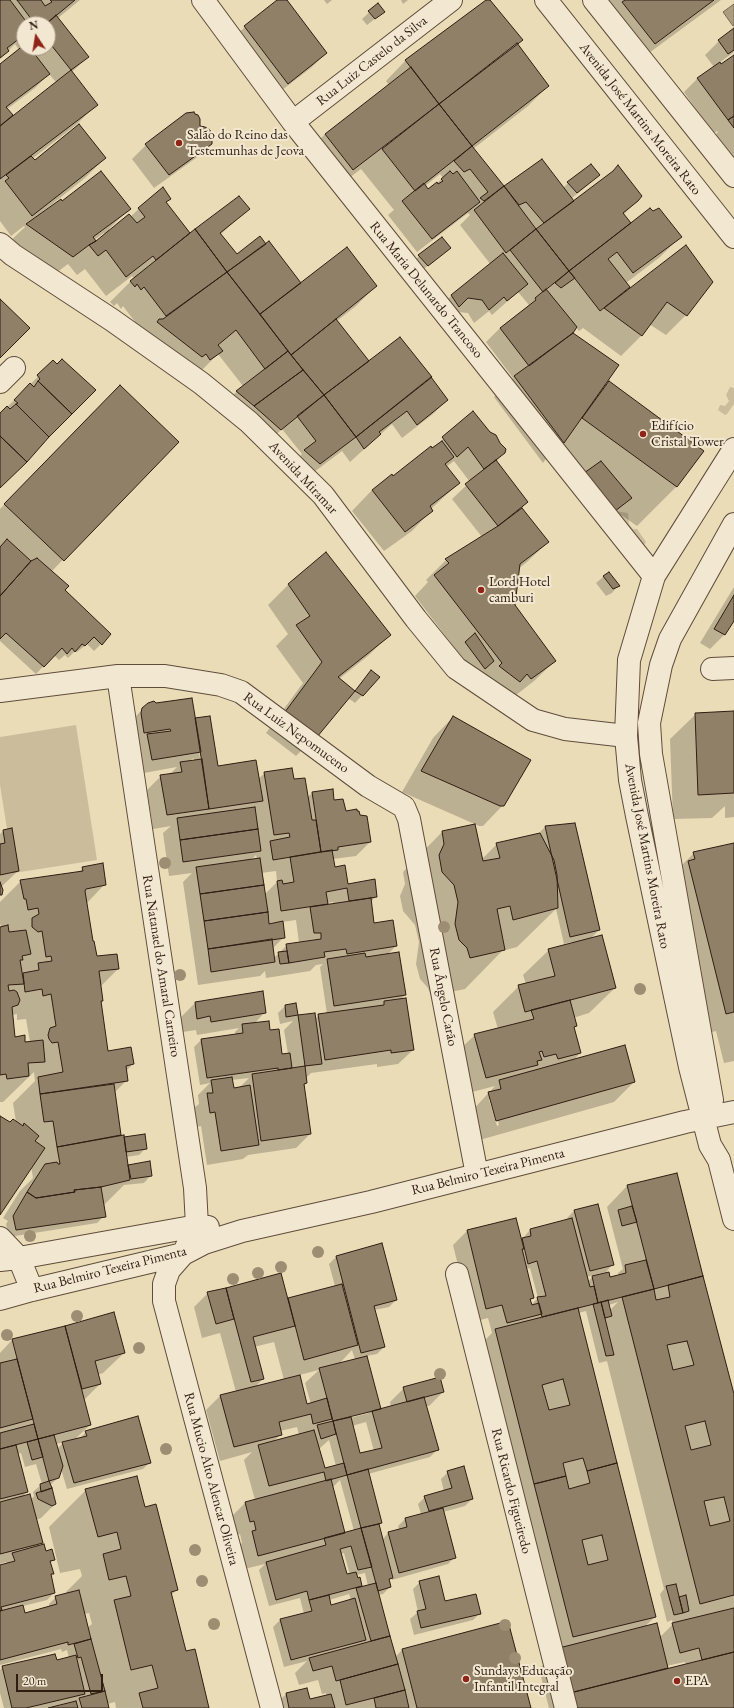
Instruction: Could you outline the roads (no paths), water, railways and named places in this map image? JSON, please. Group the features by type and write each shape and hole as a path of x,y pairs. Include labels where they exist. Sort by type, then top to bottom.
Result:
{"street":[{"name":"Rua Maria Delunardo Trancoso","path":"202,0 293,122 654,576"},
{"name":"Rua Luiz Castelo da Silva","path":"293,122 451,0"},
{"name":"Avenida José Martins Moreira Rato","path":"546,0 734,237"},
{"path":"594,0 734,176"},
{"name":"Avenida Miramar","path":"0,244 13,255 112,320 201,383 249,422 323,495 416,619 456,668 533,720 565,729 626,736"},
{"name":"Avenida José Martins Moreira Rato","path":"718,1115 690,1067 630,780 626,736 629,660 654,576 734,449"},
{"name":"Avenida José Martins Moreira Rato","path":"718,1115 707,1071 651,754 649,723 661,665 670,639 734,524"},
{"path":"712,669 734,668"},
{"name":"Rua Luiz Nepomuceno","path":"0,691 118,676 165,676 221,684 241,692 368,786 404,807 409,819"},
{"name":"Rua Natanael do Amaral Carneiro","path":"118,676 195,1188 196,1226 183,1254"},
{"name":"Rua Ângelo Carão","path":"409,819 477,1175"},
{"path":"718,1115 720,1140 719,1160 734,1219"},
{"name":"Rua Belmiro Texeira Pimenta","path":"0,1299 183,1254 204,1243 242,1231 371,1202 718,1115"},
{"name":"Rua Belmiro Texeira Pimenta","path":"9,1259 196,1226 242,1231"},
{"path":"0,1238 9,1259 32,1290"},
{"name":"Rua Mucio Alto Alencar Oliveira","path":"183,1254 169,1270 164,1284 164,1301 272,1708"},
{"name":"Rua Ricardo Figueiredo","path":"456,1274 566,1708"}],"place":[{"name":"Salão do Reino das Testemunhas de Jeova","path":"179,143"},
{"name":"Edifício Cristal Tower","path":"643,434"},
{"name":"Lord Hotel camburi","path":"481,590"},
{"name":"Sundays Educação Infantil Integral","path":"466,1679"},
{"name":"EPA","path":"677,1681"}]}
